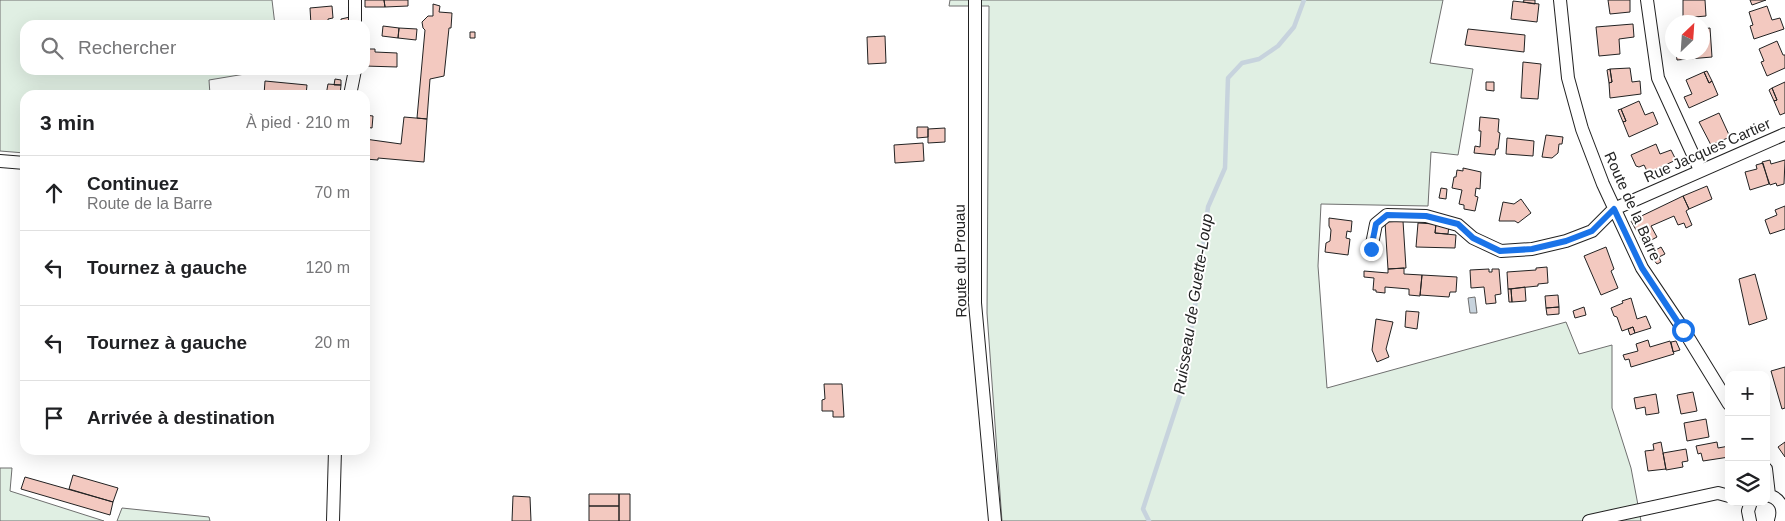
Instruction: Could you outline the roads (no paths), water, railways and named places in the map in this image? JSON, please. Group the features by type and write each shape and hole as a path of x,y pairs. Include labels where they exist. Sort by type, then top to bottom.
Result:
{"street":[{"path":"354,0 355,20"},
{"name":"Route du Prouau","path":"975,0 975,303 995,521"},
{"name":"Route de la Barre","path":"1560,0 1568,78 1582,129 1614,209 1642,268 1725,398"},
{"path":"1647,0 1658,78 1700,170"},
{"path":"351,90 353,75"},
{"name":"Rue Jacques Cartier","path":"1614,209 1785,134"},
{"path":"0,161 20,163"},
{"path":"1371,249 1376,224 1387,215 1426,216 1458,224 1473,238 1500,251 1532,249 1566,241 1592,231 1614,209"},
{"path":"333,521 336,455"},
{"path":"1588,521 1718,493 1725,495"},
{"path":"1770,496 1783,502 1781,521"},
{"path":"1748,506 1750,521"}],"waterway":[{"name":"Ruisseau de Guette-Loup","path":"1149,521 1143,509 1180,396 1198,288 1208,207 1225,168 1228,78 1242,63 1259,59 1278,46 1294,27 1304,0"}]}
